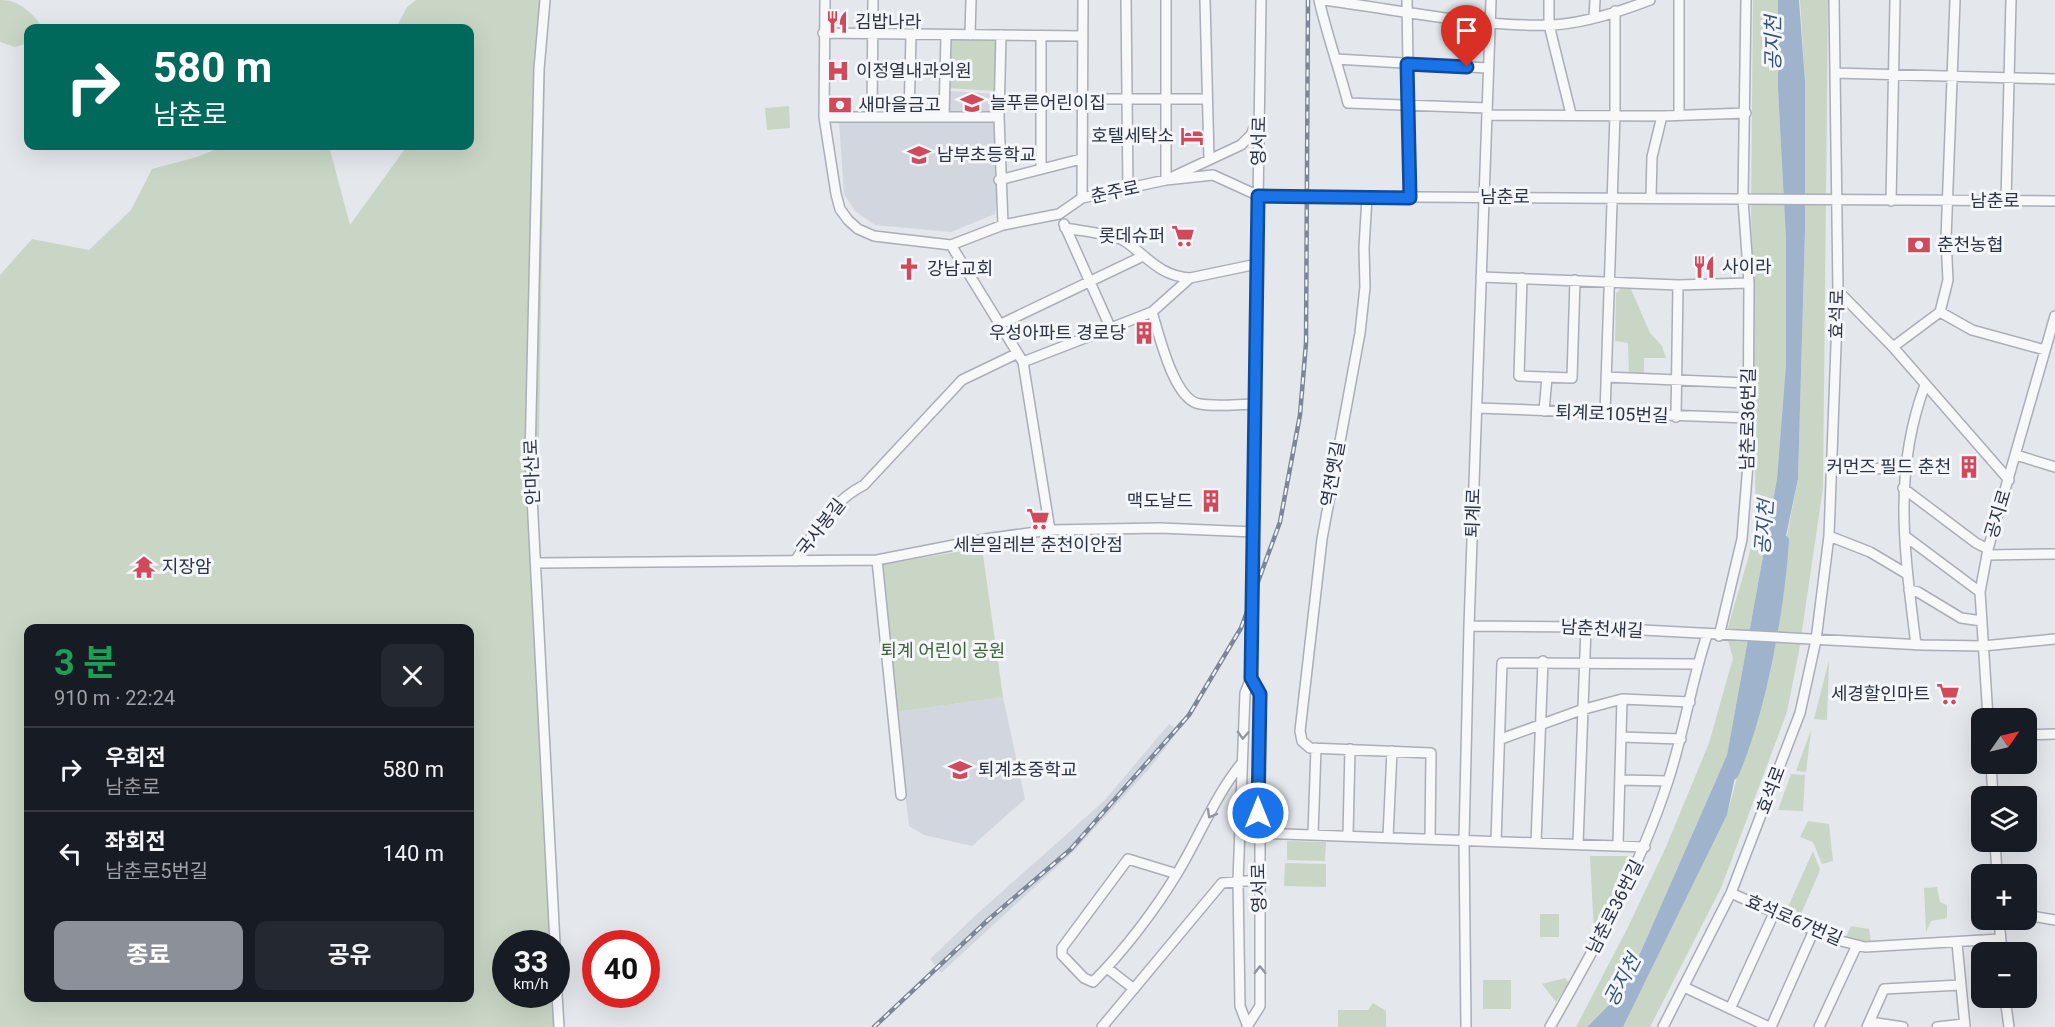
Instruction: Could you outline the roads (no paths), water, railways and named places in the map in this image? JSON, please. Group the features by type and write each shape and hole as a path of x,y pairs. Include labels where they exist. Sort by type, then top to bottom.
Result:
{"street":[{"name":"안마산로","path":"545,0 539,69 530,458 554,930"},
{"name":"춘주로","path":"825,0 824,117 836,195 840,209 848,220 858,229 874,236 951,244 1003,225 1059,214 1082,198 1128,190 1166,180 1245,142 1255,128 1259,113"},
{"path":"872,117 873,0"},
{"path":"970,35 971,0"},
{"path":"1082,198 1083,0"},
{"path":"1126,0 1128,190"},
{"path":"1166,0 1166,180 1213,175 1258,196"},
{"path":"1205,0 1209,159"},
{"name":"영서로","path":"1248,1026 1240,1006 1238,881 1245,693 1251,678 1261,0"},
{"path":"1648,0 1594,17 1549,26 1490,22 1321,0 1330,50 1336,59 1348,103 1409,104 1487,111 1571,114 1662,116 1746,113"},
{"path":"1407,0 1410,198"},
{"name":"퇴계로","path":"1467,1027 1464,840 1469,626 1491,0"},
{"path":"1549,0 1549,26 1571,114"},
{"path":"1594,17 1595,0"},
{"path":"1679,0 1679,115"},
{"name":"남춘로36번길","path":"1719,636 1742,539 1748,418 1746,0"},
{"name":"효석로","path":"1666,1026 1731,893 1800,713 1816,640 1833,468 1838,291 1834,0"},
{"path":"1891,201 1895,0"},
{"path":"1893,347 1940,312 1948,280 1955,0"},
{"path":"2006,201 2011,0"},
{"path":"1605,413 1615,114 1615,11"},
{"path":"823,33 1082,36"},
{"path":"909,117 911,35"},
{"path":"944,117 946,35"},
{"path":"1001,35 999,180 1003,225"},
{"path":"1041,36 1041,169"},
{"path":"1336,59 1487,68"},
{"path":"1835,73 2055,79"},
{"path":"1081,99 1206,99"},
{"path":"1651,198 1652,157 1662,116"},
{"path":"824,117 999,117"},
{"path":"999,180 1081,159"},
{"name":"남춘로","path":"1258,196 2055,201"},
{"name":"역전옛길","path":"1313,748 1302,741 1300,730 1322,538 1360,333 1365,287 1366,197"},
{"path":"1059,214 1111,329"},
{"path":"1065,228 1124,240 1142,257 1174,277 1190,278 1257,264"},
{"path":"951,244 1016,354 1023,362 1050,530"},
{"path":"999,325 1142,257"},
{"path":"1481,277 1678,285 1749,283"},
{"path":"1023,362 1152,312 1190,278"},
{"path":"1522,278 1519,376 1572,378 1575,280"},
{"path":"1676,417 1678,285"},
{"path":"1838,291 1893,347 2009,480"},
{"path":"1152,312 1172,374 1189,400 1198,404 1256,404"},
{"path":"1940,312 1972,330 2045,350"},
{"name":"공지로","path":"1987,708 1980,592 1987,552 2055,316"},
{"name":"국사봉길","path":"537,563 795,561 830,511 846,494 864,485 962,380 1016,354"},
{"path":"1544,411 1547,377"},
{"path":"1606,377 1748,384"},
{"path":"1916,645 1907,574 1903,488 1904,469 1916,408 1925,385"},
{"name":"퇴계로105번길","path":"1477,408 1748,418"},
{"path":"2016,455 2055,467"},
{"path":"1833,468 1904,469"},
{"path":"1903,488 1987,552 2055,554"},
{"path":"795,561 877,560 985,539 1050,530 1160,528 1254,532"},
{"path":"1828,536 1870,552 1907,574"},
{"path":"1905,536 1980,592"},
{"path":"877,560 901,795"},
{"path":"1910,590 1961,618 1982,621"},
{"name":"남춘천새길","path":"1469,626 1586,627 1816,640"},
{"path":"1578,844 1581,710 1586,627"},
{"name":"남춘로36번길","path":"1550,1027 1591,956 1645,847 1681,739 1697,664 1707,635"},
{"path":"1816,640 1983,646 2055,639"},
{"path":"1496,842 1502,663 1543,661 1697,664"},
{"path":"1536,843 1543,661"},
{"name":"영서로","path":"1248,1026 1260,1006 1258,833 1260,694 1251,678"},
{"path":"1501,739 1581,710 1622,699 1690,702"},
{"path":"1618,845 1622,699"},
{"path":"2037,735 2055,734"},
{"path":"1621,737 1681,739"},
{"path":"1313,834 1313,748 1350,749 1431,753 1430,839"},
{"path":"1348,835 1350,749"},
{"path":"1388,837 1392,751"},
{"path":"1177,874 1128,859 1062,948 1062,956 1084,978 1093,982 1107,968 1177,874 1229,779 1241,764"},
{"path":"1620,780 1668,781"},
{"path":"1258,833 1645,847"},
{"path":"1102,1027 1222,883 1258,880"},
{"name":"효석로67번길","path":"1731,893 1814,930 1857,945 1957,943 2001,939"},
{"path":"1730,1009 1775,911"},
{"path":"2037,917 2055,920"},
{"path":"1684,987 1770,1027 1814,930"},
{"path":"2000,930 2001,942"},
{"path":"1937,1027 1965,1026 1957,943"},
{"path":"1819,1027 1857,945"},
{"path":"1107,968 1134,989"},
{"path":"1903,1027 1869,1025 1884,989 1960,985"},
{"path":"558,1008 559,1027"},
{"path":"2006,1008 2009,1027"}],"water":[{"path":"1778,0 1799,0 1805,81 1805,232 1798,479 1727,815 1623,1027 1587,1027 1624,990 1727,755 1777,479 1786,364 1786,239 1778,90"}],"waterway":[{"name":"공지천","path":"1732,773 1751,719 1766,659 1782,541"}],"railway":[{"path":"874,1027 988,920 1071,849 1189,715 1241,628 1280,522 1300,415 1306,343 1308,0"}],"place":[{"name":"김밥나라","path":"837,22"},
{"name":"이정열내과의원","path":"838,71"},
{"name":"늘푸른어린이집","path":"972,103"},
{"name":"새마을금고","path":"840,105"},
{"name":"호텔세탁소","path":"1192,136"},
{"name":"남부초등학교","path":"919,155"},
{"name":"롯데슈퍼","path":"1183,236"},
{"name":"춘천농협","path":"1919,245"},
{"name":"사이라","path":"1704,267"},
{"name":"강남교회","path":"909,269"},
{"name":"우성아파트 경로당","path":"1144,333"},
{"name":"커먼즈 필드 춘천","path":"1969,467"},
{"name":"맥도날드","path":"1211,501"},
{"name":"세븐일레븐 춘천이안점","path":"1038,519"},
{"name":"지장암","path":"144,567"},
{"name":"세경할인마트","path":"1948,694"},
{"name":"퇴계초중학교","path":"960,770"}],"park label":[{"name":"퇴계 어린이 공원","path":"943,651"}]}
